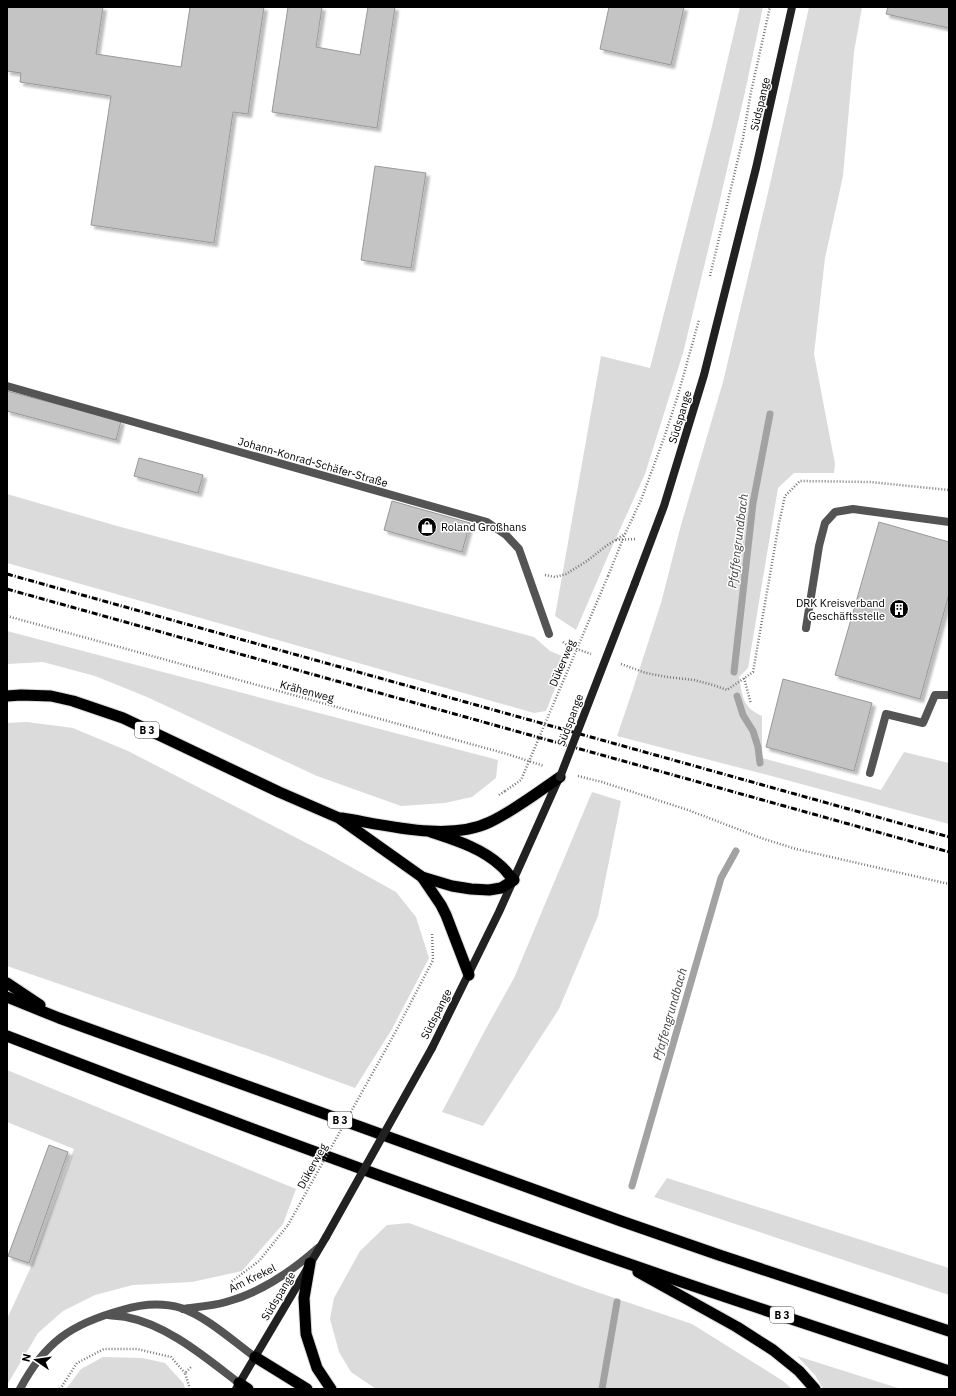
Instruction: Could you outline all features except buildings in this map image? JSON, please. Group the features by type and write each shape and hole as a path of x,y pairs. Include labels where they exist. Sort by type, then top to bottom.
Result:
{"highway":[{"name":"B 3","path":"7,696 51,696 73,700 123,718 279,792 339,818 422,877 452,886 477,890 501,888 514,880 500,865 483,852 466,844 431,832 339,818"},
{"name":"B 3","path":"431,832 463,831 489,823 560,777"},
{"name":"B 3","path":"422,877 443,910 469,975"},
{"name":"B 3","path":"7,983 58,1018"},
{"name":"B 3","path":"7,997 58,1018 636,1227 949,1331"},
{"name":"B 3","path":"7,1036 221,1118 494,1217 614,1259 949,1371"},
{"name":"B 3","path":"614,1259 737,1328 773,1350 798,1371 815,1389"},
{"path":"310,1263 304,1298 306,1334 317,1368 331,1389"},
{"path":"255,1357 307,1389"}],"main road":[{"name":"Südspange","path":"241,1387 255,1357 322,1245 432,1048 469,975 514,880 560,777 666,499 704,375 756,168 792,7"}],"street":[{"name":"Johann-Konrad-Schäfer-Straße","path":"7,386 487,522 506,535 519,549 549,634"},
{"path":"806,628 818,546 825,523 835,512 853,508 949,522"},
{"path":"870,773 886,714 922,723 935,696 949,695"},
{"name":"Am Krekel","path":"183,1309 225,1303 257,1290 302,1262 322,1245"},
{"name":"Am Krekel","path":"20,1389 38,1360 48,1348 77,1326 103,1315 155,1303 166,1304 183,1309 204,1320 255,1357"},
{"name":"Am Krekel","path":"103,1315 127,1317 153,1326 196,1350 241,1387"}],"path":[{"path":"709,283 740,153 751,92 770,7"},
{"name":"Dükerweg","path":"505,791 521,780 625,534 641,500 678,395 700,318"},
{"path":"555,577 566,574 625,534"},
{"name":"Krähenweg","path":"7,616 500,752 548,767"},
{"path":"549,634 568,646 596,656"},
{"path":"618,663 646,673 694,680 713,684 727,690"},
{"path":"744,678 751,704"},
{"path":"575,775 602,782 688,810 762,838 796,849 949,884"},
{"name":"Dükerweg","path":"288,1225 396,1031"},
{"path":"60,1389 77,1363 104,1349 137,1349 171,1357 185,1373"}],"shaded area":[{"path":"740,7 763,7 745,92 683,353 645,474 576,630 555,616 601,356 650,368 712,126"},
{"path":"809,7 862,7 854,52 843,176 825,258 814,354 835,464 834,473 794,473 778,488 748,668 739,677 744,701 755,713 762,716 762,758 881,790 904,752 949,763 949,824 617,736 661,603 681,525 723,382 770,184"},
{"path":"7,494 117,526 534,637 550,651 567,658 546,711 534,713 7,563"},
{"path":"7,631 498,760 496,778 472,797 445,803 401,806 317,776 147,697 95,676 43,662 7,664"},
{"path":"27,722 73,728 128,751 324,852 396,892 416,917 429,958 392,1029 355,1088 268,1056 7,966 7,723"},
{"path":"592,792 621,801 598,916 559,1009 483,1126 442,1112 514,978"},
{"path":"7,1070 296,1189 283,1224 242,1271 192,1282 133,1285 95,1295 63,1311 38,1333 7,1385 7,1319 30,1269 74,1149 7,1122"},
{"path":"667,1178 949,1268 949,1295 654,1197"},
{"path":"409,1223 582,1287 692,1324 783,1381 792,1389 376,1389 351,1372 339,1352 330,1319 334,1298 360,1251 387,1225"},
{"path":"797,1356 901,1389 823,1389 815,1375"},
{"path":"103,1357 142,1358 165,1363 184,1384 185,1389 66,1389 81,1369"}],"waterway":[{"name":"Pfaffengrundbach","path":"734,672 753,503 770,414"},
{"name":"Pfaffengrundbach","path":"737,696 743,715 753,731 758,747 760,763"},
{"name":"Pfaffengrundbach","path":"632,1186 721,878 736,851"},
{"name":"Pfaffengrundbach","path":"602,1389 617,1302"}],"railway":[{"path":"7,574 949,837"},
{"path":"7,589 949,852"}],"place":[{"name":"Roland Großhans","path":"427,527"},
{"name":"DRK Kreisverband Geschäftsstelle","path":"899,609"}]}
